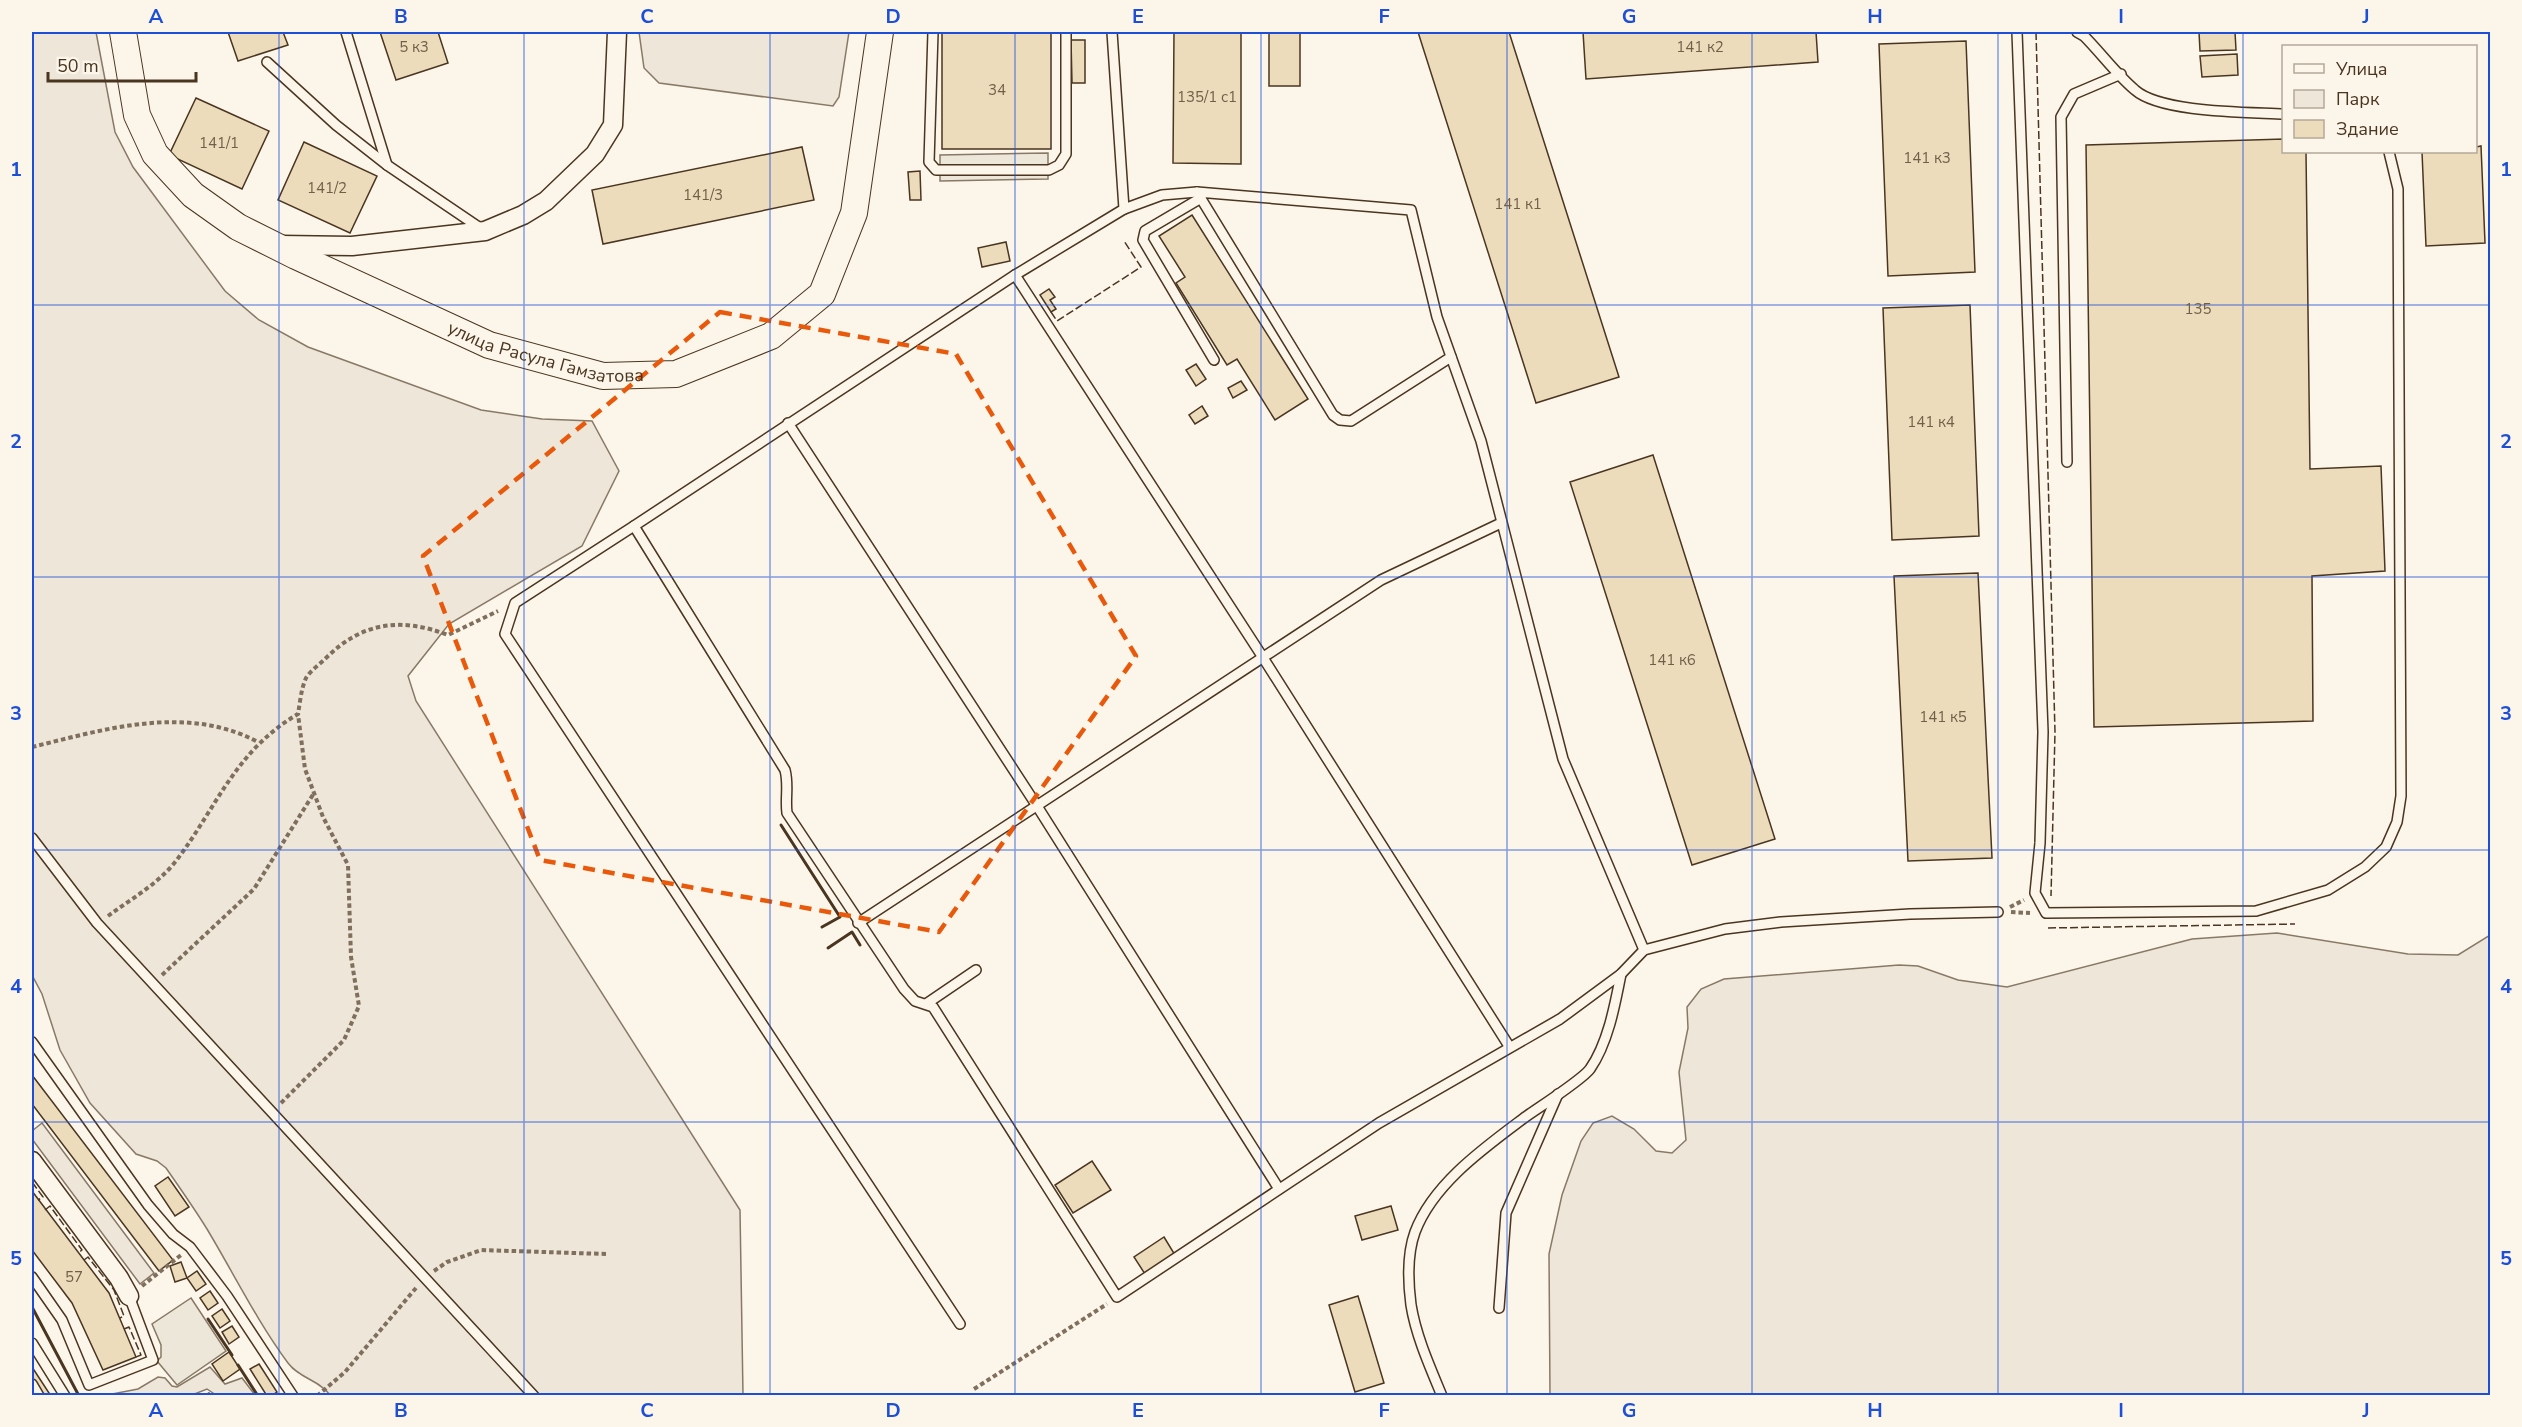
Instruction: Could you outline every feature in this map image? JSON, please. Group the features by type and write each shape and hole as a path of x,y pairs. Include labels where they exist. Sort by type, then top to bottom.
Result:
{"main road":[{"name":"улица Расула Гамзатова","path":"123,32 137,116 155,154 193,195 238,227 489,345 603,376 676,374 771,336 822,294 854,213 880,32"}],"street":[{"path":"275,245 352,246 485,231 523,215 546,201 595,154 613,125 617,32"},
{"path":"32,1161 119,1278 129,1296"}],"lane":[{"path":"346,32 387,165"},
{"path":"933,32 929,162 936,170 972,171 1049,170 1059,165 1066,154 1066,32"},
{"path":"1112,32 1124,209"},
{"path":"2017,32 2043,732 2040,843 2035,893 2046,913 2256,911 2328,890 2366,867 2386,847 2397,822 2401,796 2398,189 2389,153"},
{"path":"2077,32 2135,90 2148,99 2194,108 2282,114"},
{"path":"267,62 336,125 387,165 485,231"},
{"path":"2067,462 2061,117 2074,94 2121,74"},
{"path":"960,1324 505,634 514,603 1015,275 1124,209 1162,195 1199,195 1411,210 1437,317 1482,441 1501,523 1563,759 1644,950"},
{"path":"1199,195 1333,415 1340,420 1352,421 1451,357"},
{"path":"1199,195 1144,231 1143,240 1214,360"},
{"path":"1015,275 1262,656 1509,1046"},
{"path":"788,423 1037,806 1279,1189"},
{"path":"858,923 1381,580 1501,523"},
{"path":"634,526 785,770 789,783 785,799 787,813 904,989 915,1001 933,1007 1117,1298 1379,1123 1509,1046 1560,1019 1621,974 1644,950 1725,928 1770,923 1910,914 1998,912"},
{"path":"32,838 97,923 534,1395"},
{"path":"926,1004 976,970"},
{"path":"1442,1395 1423,1349 1411,1306 1409,1268 1415,1233 1432,1201 1456,1174 1495,1139 1589,1070 1613,1012 1621,974"},
{"path":"32,1042 148,1205 173,1234 190,1247 227,1296 293,1395"},
{"path":"1499,1308 1506,1213 1559,1092"},
{"path":"32,1277 62,1320 88,1385 153,1360 153,1353 129,1296"},
{"path":"32,1343 64,1395"},
{"path":"32,1384 39,1395"}],"path":[{"path":"273,1112 344,1040 359,1006 351,957 348,865 305,769 298,714 307,677 334,650 366,630 400,623 430,628 448,635 514,603"},
{"path":"97,923 156,881 175,862 233,774 258,742 298,714"},
{"path":"32,747 152,721 204,723 236,730 258,742"},
{"path":"153,983 254,889 314,792"},
{"path":"1998,912 2035,893"},
{"path":"1998,912 2046,913"},
{"path":"129,1296 168,1266"},
{"path":"974,1389 1117,1298"}],"highlighted area":[{"path":"720,312 956,354 1136,656 939,932 540,860 423,556"}],"green space":[{"path":"32,32 96,32 115,132 133,167 225,291 259,320 308,347 481,410 542,419 592,421 619,471 582,546 449,624 408,676 416,701 740,1210 743,1395 330,1395 288,1363 256,1314 207,1229 166,1168 157,1161 136,1154 90,1103 60,1050 42,994 32,975"},
{"path":"639,32 849,32 839,97 833,106 659,83 644,68"},
{"path":"2277,933 2408,954 2458,955 2490,935 2490,1395 1550,1395 1549,1254 1562,1195 1581,1141 1593,1123 1612,1116 1634,1129 1656,1151 1672,1153 1686,1140 1679,1072 1688,1028 1687,1007 1701,989 1724,979 1899,965 1918,966 1958,980 2007,987 2192,939"},
{"path":"42,1123 154,1273 140,1284 32,1139 32,1131"},
{"path":"210,1367 225,1384 242,1378 255,1395 216,1395 207,1389 192,1395 107,1395 138,1389 158,1377 165,1378 172,1386 177,1387"}],"shaded area":[{"path":"1048,153 1048,179 940,181 940,155"},
{"path":"191,1298 226,1351 177,1385 157,1361 161,1357 161,1345 152,1324"}],"building":[{"path":"228,32 283,32 288,45 238,61"},
{"path":"380,32 438,32 448,63 396,80"},
{"path":"942,32 1051,32 1051,149 942,149"},
{"path":"1174,32 1241,32 1241,164 1173,163"},
{"path":"1269,32 1300,32 1300,86 1269,86"},
{"path":"1418,32 1509,32 1619,377 1536,403"},
{"path":"1583,32 1816,32 1818,62 1586,79"},
{"path":"2199,32 2235,32 2236,50 2200,51"},
{"path":"1071,40 1085,40 1085,83 1072,83"},
{"path":"1966,41 1975,272 1888,276 1879,44"},
{"path":"2237,54 2238,75 2202,77 2200,56"},
{"path":"196,98 269,131 242,189 169,155"},
{"path":"2282,139 2282,153 2306,153 2310,469 2381,466 2385,571 2312,576 2313,721 2094,727 2086,145"},
{"path":"304,142 377,176 350,233 278,200"},
{"path":"2481,146 2485,243 2426,246 2422,153 2477,153 2477,147"},
{"path":"802,147 814,200 603,244 592,190"},
{"path":"920,171 921,200 910,200 908,172"},
{"path":"1192,215 1308,399 1275,420 1237,359 1227,365 1176,283 1185,277 1159,236"},
{"path":"1006,242 1010,261 982,267 978,248"},
{"path":"1049,289 1055,297 1050,300 1056,309 1051,312 1040,295"},
{"path":"1970,305 1979,536 1892,540 1883,308"},
{"path":"1196,364 1206,379 1196,386 1186,370"},
{"path":"1241,381 1247,390 1233,398 1228,388"},
{"path":"1202,406 1208,416 1195,424 1189,415"},
{"path":"1653,455 1775,839 1692,865 1570,482"},
{"path":"1978,573 1992,858 1908,861 1894,576"},
{"path":"32,1075 173,1260 159,1271 32,1104"},
{"path":"1092,1161 1111,1190 1073,1213 1055,1185"},
{"path":"168,1177 189,1207 175,1216 155,1186"},
{"path":"32,1191 109,1293 136,1357 103,1370 72,1303 32,1250"},
{"path":"1391,1206 1398,1230 1362,1240 1355,1216"},
{"path":"1164,1237 1175,1255 1145,1274 1134,1257"},
{"path":"181,1262 187,1278 175,1282 170,1266"},
{"path":"197,1271 206,1284 196,1291 187,1278"},
{"path":"210,1291 218,1303 208,1310 200,1298"},
{"path":"1358,1296 1384,1383 1355,1392 1329,1305"},
{"path":"222,1309 230,1321 220,1328 212,1316"},
{"path":"232,1326 239,1337 229,1344 222,1332"},
{"path":"229,1352 240,1369 223,1381 212,1364"},
{"path":"259,1364 277,1392 271,1396 267,1396 250,1369"},
{"path":"32,1367 51,1396 32,1396"}],"fence":[{"path":"2036,32 2055,732 2051,896"},
{"path":"1051,312 1057,321 1141,267 1124,241"},
{"path":"2048,928 2295,924"},
{"path":"32,1182 43,1197 38,1200"},
{"path":"45,1210 50,1206 82,1250 78,1253"},
{"path":"84,1260 88,1257 114,1290 124,1316 120,1318"},
{"path":"124,1329 129,1327 141,1355 136,1357"},
{"path":"203,1396 209,1393 212,1396"}],"wall":[{"path":"781,825 840,917 822,927"},
{"path":"828,948 852,932 860,945"},
{"path":"32,1307 79,1396"},
{"path":"208,1319 232,1355"},
{"path":"238,1365 258,1396"}]}
